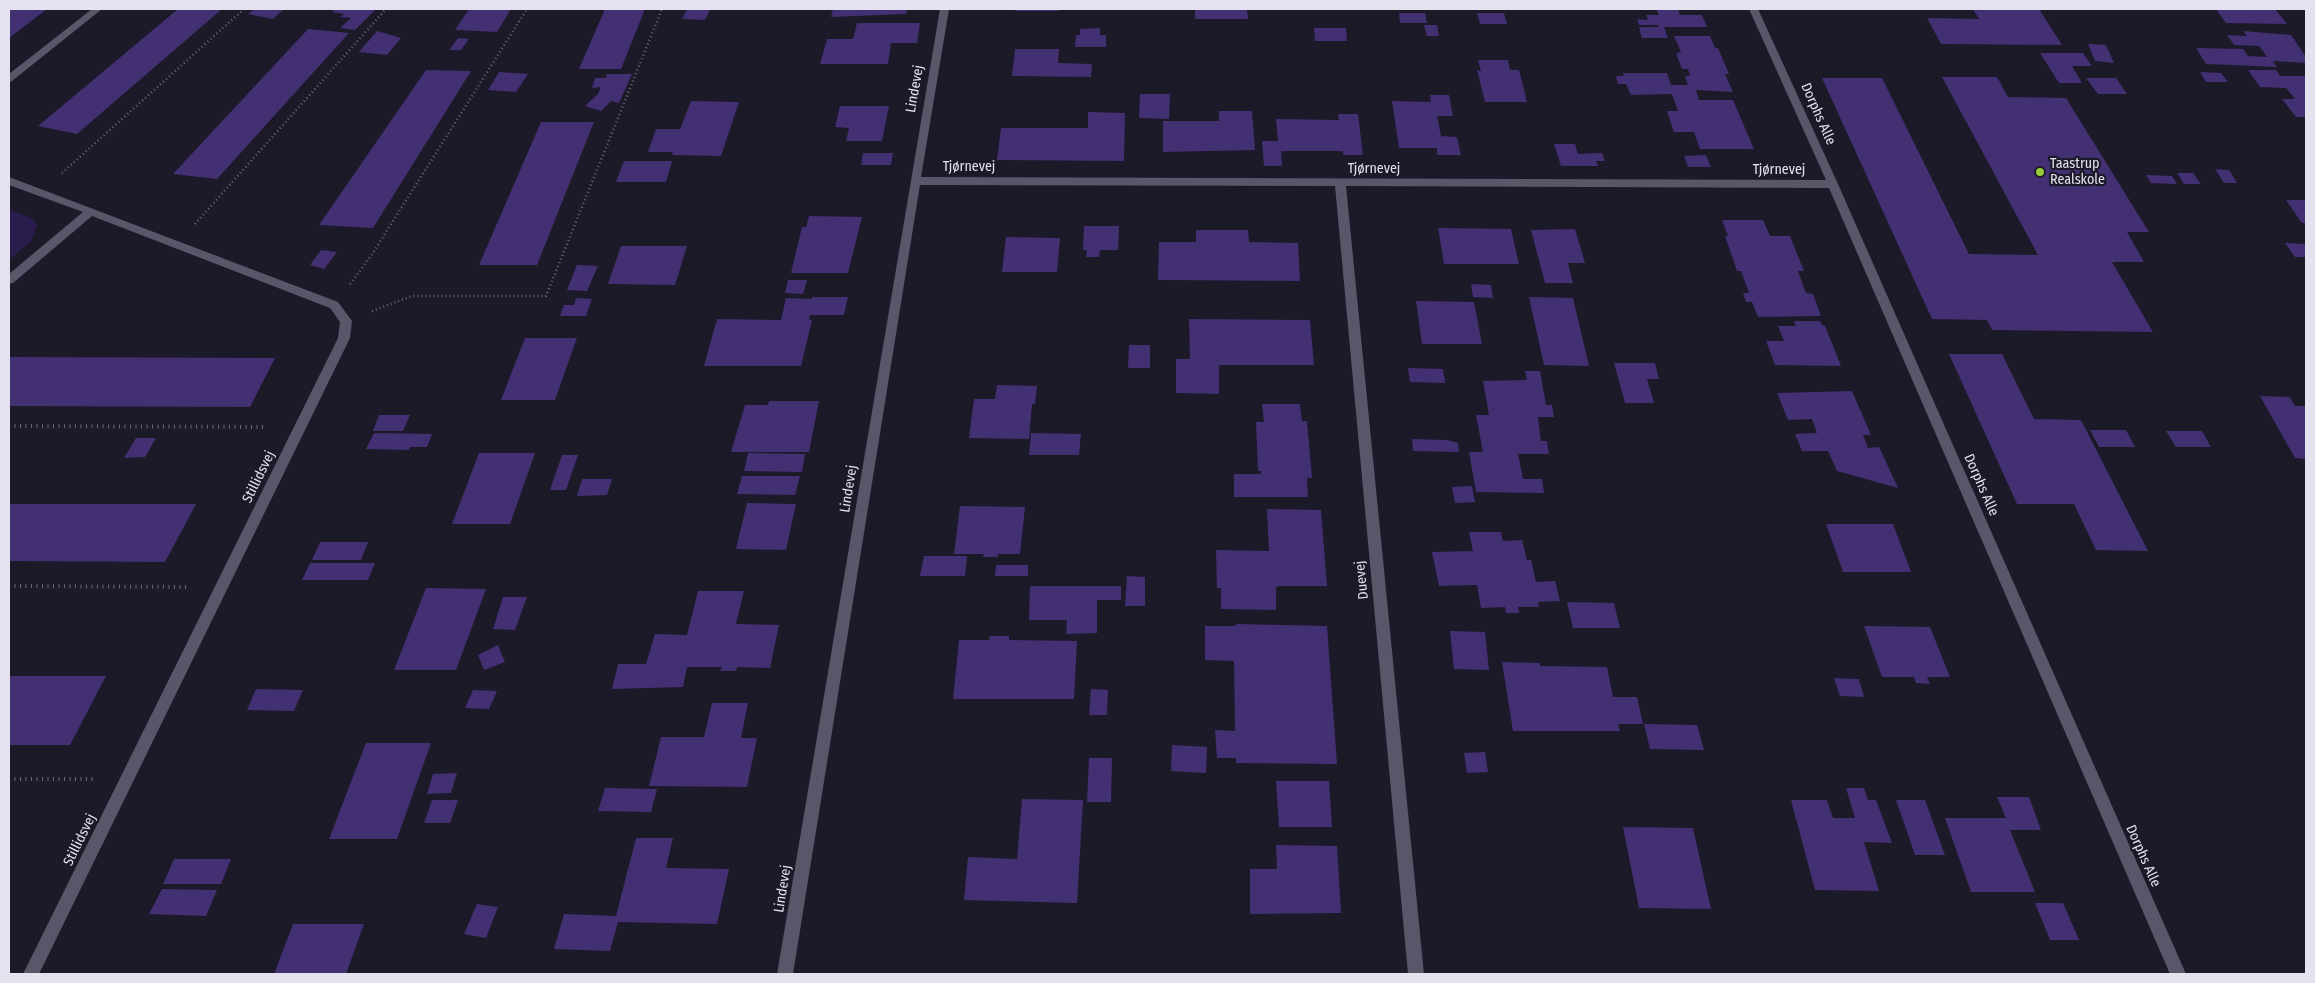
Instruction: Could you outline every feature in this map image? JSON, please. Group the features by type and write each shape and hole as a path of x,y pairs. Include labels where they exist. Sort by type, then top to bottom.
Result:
{"street":[{"path":"9,79 97,9"},
{"name":"Lindevej","path":"785,974 944,9"},
{"name":"Dorphs Alle","path":"1754,9 1833,184 2178,974"},
{"path":"9,181 334,305 346,321"},
{"name":"Tjørnevej","path":"915,181 1833,184"},
{"name":"Duevej","path":"1340,182 1416,974"},
{"path":"9,280 91,211"},
{"name":"Stillidsvej","path":"31,974 344,338 346,321"}],"path":[{"path":"42,192 244,9"},
{"path":"178,244 386,9"},
{"path":"334,305 371,256 527,9"},
{"path":"346,321 412,296 546,296 662,9"},
{"path":"9,426 301,427"},
{"path":"9,586 221,587"},
{"path":"9,779 127,780"}],"shaded area":[{"path":"9,210 32,218 37,224 32,240 9,260"}],"building":[{"path":"9,9 47,9 9,38"},
{"path":"178,9 222,9 77,134 38,126"},
{"path":"254,9 284,9 273,19 248,14"},
{"path":"335,9 376,9 355,30 340,28 351,18 340,17 344,14 332,12"},
{"path":"469,9 511,9 497,32 455,30"},
{"path":"605,9 645,9 621,69 579,69"},
{"path":"687,9 710,10 705,20 682,19"},
{"path":"833,9 907,9 906,14 831,17"},
{"path":"1016,9 1060,9 1059,11 1015,11"},
{"path":"1195,9 1247,9 1248,19 1195,19"},
{"path":"1656,9 1678,9 1680,15 1702,15 1707,27 1664,27 1668,38 1642,38 1639,27 1658,27 1658,25 1639,25 1637,19 1648,20 1646,15 1659,15"},
{"path":"1973,9 2039,9 2062,45 1941,44 1927,18 1979,19"},
{"path":"2216,9 2275,9 2287,24 2226,23"},
{"path":"1399,13 1425,13 1427,23 1400,23"},
{"path":"1477,13 1504,13 1507,24 1480,24"},
{"path":"857,23 920,23 917,43 891,43 888,64 820,64 827,39 853,39"},
{"path":"1424,25 1437,25 1439,36 1427,36"},
{"path":"1100,28 1100,35 1106,35 1106,47 1075,47 1076,35 1080,35 1080,29"},
{"path":"1314,28 1346,28 1347,41 1315,41"},
{"path":"308,29 349,33 217,179 173,174"},
{"path":"377,31 401,38 387,55 359,52"},
{"path":"2243,31 2291,35 2306,57 2306,63 2273,61 2277,67 2206,64 2196,48 2243,49 2248,56 2267,57 2259,46 2234,45 2227,35 2247,36"},
{"path":"1674,36 1710,36 1715,48 1718,48 1729,74 1725,74 1733,92 1696,90 1699,100 1733,100 1754,149 1700,149 1694,132 1674,132 1667,111 1678,111 1672,94 1631,95 1626,84 1618,84 1616,76 1624,76 1623,73 1667,73 1671,85 1688,85 1685,76 1690,76 1688,69 1682,69 1676,53 1681,52"},
{"path":"458,38 469,39 461,50 449,50"},
{"path":"2088,44 2106,45 2114,63 2095,61"},
{"path":"1015,49 1059,49 1058,63 1092,64 1091,77 1012,76"},
{"path":"2040,53 2083,53 2092,66 2072,66 2082,83 2059,83"},
{"path":"1478,60 1508,60 1510,70 1519,70 1527,102 1485,102 1477,70 1481,71"},
{"path":"426,70 471,71 373,228 319,225"},
{"path":"2248,70 2276,70 2280,76 2306,76 2306,117 2296,117 2282,99 2295,99 2286,88 2260,87"},
{"path":"499,72 528,74 516,92 488,90"},
{"path":"2200,72 2221,73 2228,82 2206,82"},
{"path":"607,74 632,74 619,103 611,101 601,111 585,106 598,94 601,87 592,88 595,78 606,78"},
{"path":"1942,77 1997,77 2008,97 2066,98 2149,232 2127,232 2144,262 2112,262 2153,332 1992,330 1987,320 1932,319 1822,78 1882,78 1969,254 2038,255"},
{"path":"2086,78 2116,78 2127,94 2098,94"},
{"path":"1140,94 1170,94 1169,119 1139,118"},
{"path":"1430,95 1449,95 1453,116 1437,116 1441,136 1457,137 1461,155 1437,155 1437,148 1399,148 1392,101 1431,102"},
{"path":"691,101 739,102 721,156 672,155 673,152 648,152 656,129 680,129"},
{"path":"840,106 889,106 882,141 846,141 849,128 835,127"},
{"path":"1219,111 1252,111 1255,150 1163,152 1163,121 1219,121"},
{"path":"1088,112 1125,113 1124,161 997,160 1001,128 1088,128"},
{"path":"1338,114 1358,114 1363,155 1343,155 1343,151 1281,151 1282,166 1264,166 1262,141 1278,141 1276,119 1339,120"},
{"path":"541,122 594,122 537,265 479,265"},
{"path":"1554,144 1575,144 1578,154 1602,153 1605,161 1596,161 1598,166 1561,166"},
{"path":"863,153 893,153 891,165 861,165"},
{"path":"1706,155 1711,167 1688,167 1684,156"},
{"path":"624,161 672,161 666,182 616,182"},
{"path":"2215,169 2229,170 2237,183 2224,183"},
{"path":"2177,173 2193,173 2201,184 2184,184"},
{"path":"2146,175 2172,176 2177,184 2151,183"},
{"path":"2286,200 2306,200 2306,223 2302,223"},
{"path":"809,216 862,217 848,273 791,273 802,227 806,227"},
{"path":"1722,220 1763,220 1770,236 1790,236 1804,271 1798,271 1806,293 1813,294 1821,316 1758,317 1752,302 1746,302 1743,293 1749,293 1741,271 1737,271 1725,236 1728,236"},
{"path":"1084,226 1119,226 1118,250 1100,250 1099,257 1086,257 1087,250 1083,250"},
{"path":"1438,228 1511,229 1519,264 1444,264"},
{"path":"1575,229 1585,263 1568,263 1573,283 1545,283 1531,230"},
{"path":"1196,230 1248,230 1249,242 1298,243 1300,281 1158,280 1159,242 1196,242"},
{"path":"1006,237 1060,238 1057,272 1002,272"},
{"path":"2285,243 2306,244 2306,257 2295,257"},
{"path":"621,246 687,246 675,285 608,284"},
{"path":"321,250 337,252 324,269 310,265"},
{"path":"577,265 598,266 587,291 567,290"},
{"path":"788,280 807,280 803,294 785,293"},
{"path":"1471,284 1491,285 1493,298 1473,297"},
{"path":"812,297 848,297 844,315 810,315 809,320 812,320 801,366 704,366 717,319 781,320 786,298 812,299"},
{"path":"1529,297 1573,298 1589,366 1544,365"},
{"path":"576,298 592,299 586,316 560,316 564,305 574,305"},
{"path":"1416,301 1474,302 1482,344 1422,344"},
{"path":"1189,319 1310,320 1314,365 1219,365 1219,394 1176,393 1176,359 1190,359"},
{"path":"1794,321 1820,321 1825,326 1841,366 1775,365 1766,341 1784,341 1778,326 1796,326"},
{"path":"525,338 577,338 555,400 501,400"},
{"path":"1129,345 1150,345 1150,368 1128,368"},
{"path":"1949,354 2002,354 2034,419 2081,420 2148,551 2096,550 2074,504 2017,504"},
{"path":"9,357 275,358 250,407 9,406"},
{"path":"1614,363 1655,363 1659,379 1647,379 1654,403 1625,403"},
{"path":"1408,368 1443,369 1445,383 1410,382"},
{"path":"1525,371 1540,371 1546,405 1552,405 1554,417 1538,417 1541,441 1547,441 1549,454 1518,454 1523,479 1542,479 1544,493 1476,492 1469,452 1483,452 1476,415 1489,415 1483,381 1527,380"},
{"path":"997,385 1037,386 1035,404 1032,404 1029,439 969,438 974,399 995,399"},
{"path":"1852,391 1871,435 1863,435 1868,448 1879,447 1898,488 1837,471 1828,451 1802,451 1795,434 1817,433 1812,419 1788,420 1777,393"},
{"path":"2260,396 2290,397 2295,406 2306,406 2306,459 2295,458"},
{"path":"769,401 819,401 809,452 731,452 745,405 768,405"},
{"path":"1262,404 1300,404 1302,421 1307,421 1312,478 1307,478 1308,497 1234,497 1234,474 1261,474 1261,471 1258,471 1256,422 1264,422"},
{"path":"379,415 410,415 403,431 373,431"},
{"path":"2090,430 2126,430 2135,447 2099,447"},
{"path":"2166,431 2202,431 2211,447 2176,447"},
{"path":"374,433 432,434 427,447 410,447 409,450 366,449"},
{"path":"1031,433 1081,434 1079,455 1029,455"},
{"path":"136,438 156,438 145,457 124,458"},
{"path":"1412,439 1447,440 1458,443 1459,452 1413,451"},
{"path":"479,453 535,453 510,524 452,524"},
{"path":"748,453 805,454 802,472 744,471"},
{"path":"562,455 578,455 566,490 550,490"},
{"path":"742,476 800,476 795,495 737,494"},
{"path":"582,479 612,479 607,495 577,496"},
{"path":"1472,486 1475,502 1455,503 1452,487"},
{"path":"747,503 796,504 786,550 736,549"},
{"path":"9,504 196,504 165,562 9,561"},
{"path":"960,506 1025,507 1020,554 998,554 998,557 983,557 984,554 954,554"},
{"path":"1267,509 1321,510 1327,586 1278,586 1276,588 1276,610 1221,609 1221,588 1217,588 1216,550 1269,551"},
{"path":"1826,524 1893,524 1911,572 1843,572"},
{"path":"1469,532 1501,532 1503,541 1522,540 1527,560 1531,560 1536,582 1555,581 1560,601 1538,602 1539,607 1518,607 1519,613 1506,613 1505,607 1481,608 1477,585 1439,586 1432,552 1473,551"},
{"path":"320,542 368,542 361,560 312,560"},
{"path":"924,556 967,556 965,576 920,576"},
{"path":"310,563 375,563 368,580 302,580"},
{"path":"996,565 1028,565 1028,576 995,576"},
{"path":"1127,576 1145,577 1145,606 1125,606"},
{"path":"1030,586 1121,586 1121,600 1097,600 1097,633 1066,634 1067,620 1029,620"},
{"path":"426,588 486,589 456,670 394,670"},
{"path":"698,591 744,591 736,624 779,625 770,668 737,667 736,671 720,671 722,667 687,667 683,687 612,689 618,664 646,664 655,634 687,635"},
{"path":"503,597 527,597 515,630 493,629"},
{"path":"1567,602 1614,603 1620,628 1573,628"},
{"path":"1236,624 1327,626 1337,764 1236,763 1236,758 1217,758 1215,730 1235,731 1234,661 1205,660 1205,626 1235,626"},
{"path":"1864,626 1930,627 1950,677 1927,677 1930,684 1916,683 1914,677 1882,677"},
{"path":"1450,631 1485,632 1489,670 1454,669"},
{"path":"990,636 1009,636 1009,640 1077,641 1074,699 953,699 959,640 989,640"},
{"path":"498,645 505,662 484,670 478,655"},
{"path":"1502,662 1540,663 1540,666 1607,667 1613,697 1637,697 1643,724 1618,724 1620,731 1513,731"},
{"path":"9,676 106,676 70,745 9,745"},
{"path":"1834,678 1859,679 1864,697 1840,696"},
{"path":"256,689 303,690 294,711 247,710"},
{"path":"1091,689 1108,690 1107,715 1089,715"},
{"path":"473,690 497,691 489,709 465,708"},
{"path":"712,703 748,703 741,738 757,738 747,787 649,786 661,737 704,737"},
{"path":"1644,724 1697,725 1704,750 1650,749"},
{"path":"366,743 431,743 397,839 329,839"},
{"path":"1172,745 1207,747 1206,773 1171,771"},
{"path":"1485,752 1488,772 1467,773 1464,753"},
{"path":"1089,758 1112,758 1111,802 1087,802"},
{"path":"457,773 451,793 427,794 433,774"},
{"path":"1276,781 1329,781 1332,827 1279,827"},
{"path":"605,788 657,789 651,812 598,811"},
{"path":"1846,788 1864,788 1868,800 1876,800 1892,843 1864,842 1879,891 1815,890 1791,800 1827,800 1833,818 1855,818"},
{"path":"1997,797 2029,797 2041,830 2010,830 2035,892 1971,892 1945,818 2006,818"},
{"path":"1022,799 1083,800 1077,903 964,900 968,857 1017,859"},
{"path":"432,800 458,800 450,823 424,823"},
{"path":"1896,800 1925,800 1945,855 1915,855"},
{"path":"1623,827 1693,828 1711,909 1639,908"},
{"path":"636,838 673,838 666,868 729,869 717,924 618,922 610,951 554,949 564,914 616,916"},
{"path":"1276,845 1337,846 1341,913 1250,914 1250,869 1277,869"},
{"path":"174,859 231,859 221,884 163,884"},
{"path":"162,889 217,890 206,916 149,914"},
{"path":"2035,903 2063,903 2079,940 2050,940"},
{"path":"477,904 498,907 486,938 464,934"},
{"path":"293,924 364,924 346,974 274,974"}],"place":[{"name":"Taastrup Realskole","path":"2040,172"}]}
